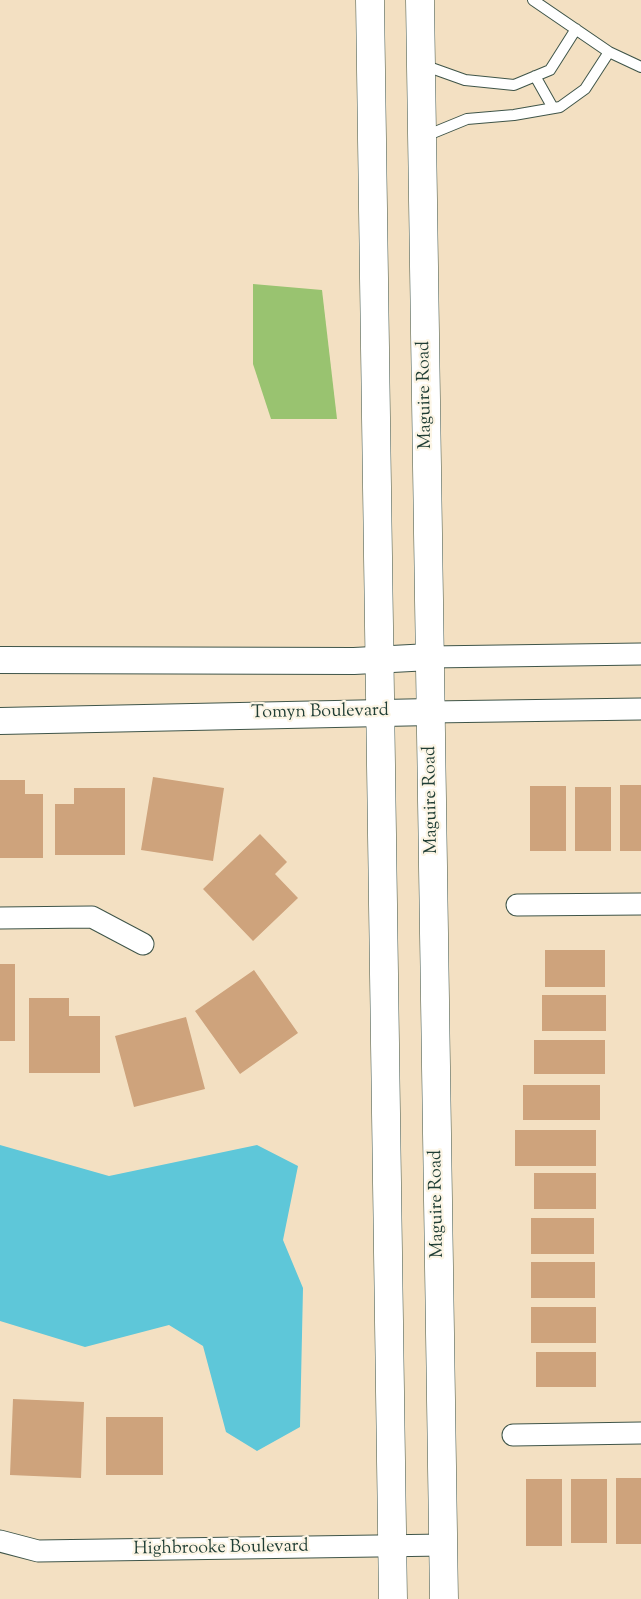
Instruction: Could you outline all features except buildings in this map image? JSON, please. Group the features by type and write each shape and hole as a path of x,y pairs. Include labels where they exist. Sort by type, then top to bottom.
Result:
{"main road":[{"path":"370,0 393,1599"},
{"name":"Maguire Road","path":"420,0 444,1599"}],"street":[{"path":"0,660 380,660 430,657 641,654"},
{"name":"Tomyn Boulevard","path":"0,721 380,712 641,709"},
{"path":"517,905 641,904"},
{"path":"0,918 92,917 143,944"},
{"path":"513,1435 641,1433"},
{"name":"Highbrooke Boulevard","path":"0,1541 38,1551 444,1545"}],"lane":[{"path":"533,0 609,52 641,67"},
{"path":"421,64 465,80 514,85 550,70 576,30"},
{"path":"422,137 467,119 514,115 560,107 585,88 609,52"},
{"path":"535,76 553,108"}],"green space":[{"path":"253,284 322,290 337,419 271,419 253,364"}],"water":[{"path":"0,1145 109,1176 257,1145 298,1166 283,1240 303,1288 300,1427 257,1451 226,1432 203,1346 169,1325 85,1347 0,1321"}]}
